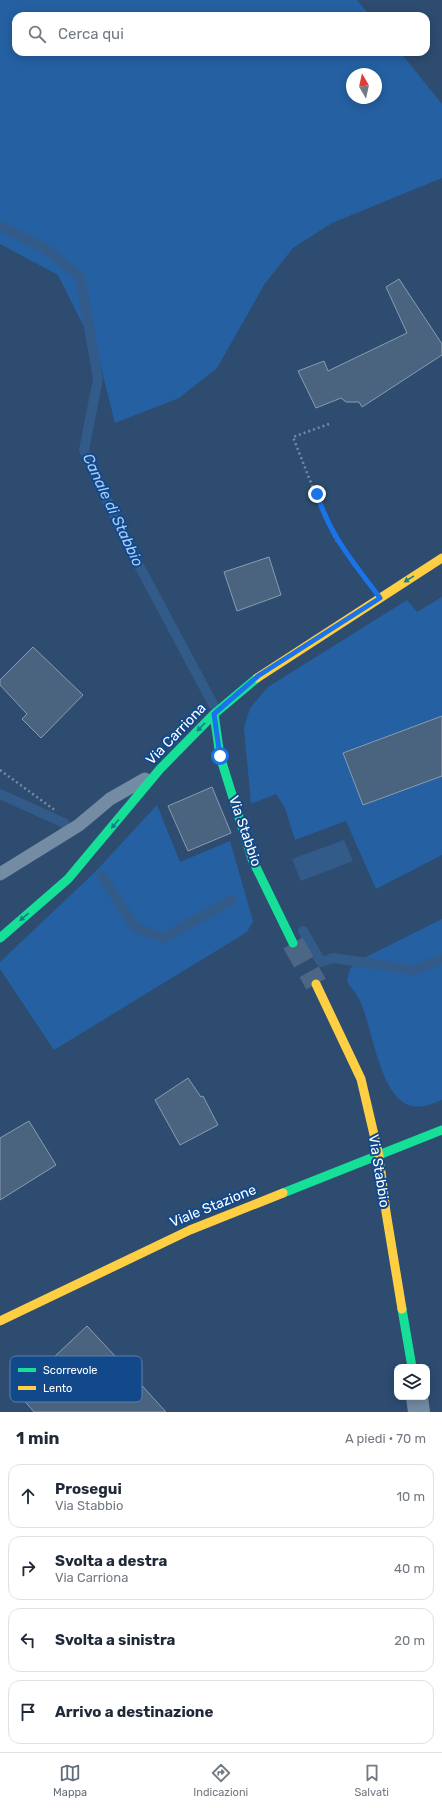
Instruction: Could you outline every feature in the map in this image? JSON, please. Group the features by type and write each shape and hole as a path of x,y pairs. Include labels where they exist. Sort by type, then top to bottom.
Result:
{"street":[{"name":"Via Carriona","path":"0,938 68,879 160,770 214,714 258,676 442,558"},
{"name":"Via Stabbio","path":"214,714 220,756 252,859 293,943"},
{"name":"Via Stabbio","path":"316,984 333,1017 361,1079 379,1156 386,1212 411,1364"},
{"name":"Viale Stazione","path":"0,1321 190,1230 442,1130"},
{"path":"417,1400 419,1412"}],"lane":[{"path":"0,874 79,825 110,799 160,770"}],"path":[{"path":"329,424 293,437 322,511 336,540 380,598"},
{"path":"0,770 51,807 79,825"}],"shaded area":[{"path":"0,0 357,0 367,12 12,12 12,56 403,56 442,104 442,178 332,223 293,248 264,285 217,368 179,398 115,423 98,355 58,275 0,244"},
{"path":"442,597 442,855 376,889 346,821 295,840 285,808 276,794 251,804 244,728 250,708 268,687 407,600 417,612"},
{"path":"157,805 180,862 230,841 253,921 247,932 54,1050 0,969 0,962 96,871"},
{"path":"344,840 353,861 301,881 292,859"},
{"path":"442,919 442,1100 424,1106 412,1106 401,1100 392,1090 384,1076 364,1011 358,997 347,982 350,969 360,960"}],"building":[{"path":"399,279 442,344 442,355 362,407 359,402 346,402 341,398 316,408 298,371 324,361 328,371 407,333 386,287"},
{"path":"269,557 281,595 237,611 224,572"},
{"path":"33,647 83,695 41,738 22,719 27,714 0,685 0,680"},
{"path":"442,716 442,776 363,805 343,753"},
{"path":"212,787 231,833 188,851 168,806"},
{"path":"188,1078 201,1097 203,1096 218,1125 180,1145 155,1100"},
{"path":"29,1121 56,1165 0,1200 0,1138"},
{"path":"87,1326 115,1356 55,1356"},
{"path":"142,1386 166,1412 34,1412 26,1402 142,1402"}],"waterway":[{"name":"Canale di Stabbio","path":"0,226 44,248 80,276 98,379 84,450 128,545 213,704"},
{"name":"Canale di Stabbio","path":"0,794 64,823"},
{"name":"Canale di Stabbio","path":"102,876 135,927 163,938 232,900"},
{"name":"Canale di Stabbio","path":"303,931 321,962 333,958 414,970 442,959"}],"tunnel":[{"path":"293,943 316,984"}],"traffic: fast":[{"path":"0,938 68,879 160,769 214,714 257,678"},
{"path":"214,714 220,756 252,859 293,943"},
{"path":"283,1193 442,1130"},
{"path":"402,1309 411,1364"}],"traffic: slow":[{"path":"257,678 442,558"},
{"path":"316,984 361,1079 379,1156 386,1212 402,1309"},
{"path":"0,1321 190,1230 283,1193"}],"route":[{"path":"220,756 214,714 258,676 380,598 336,540 322,511 317,494"}]}
